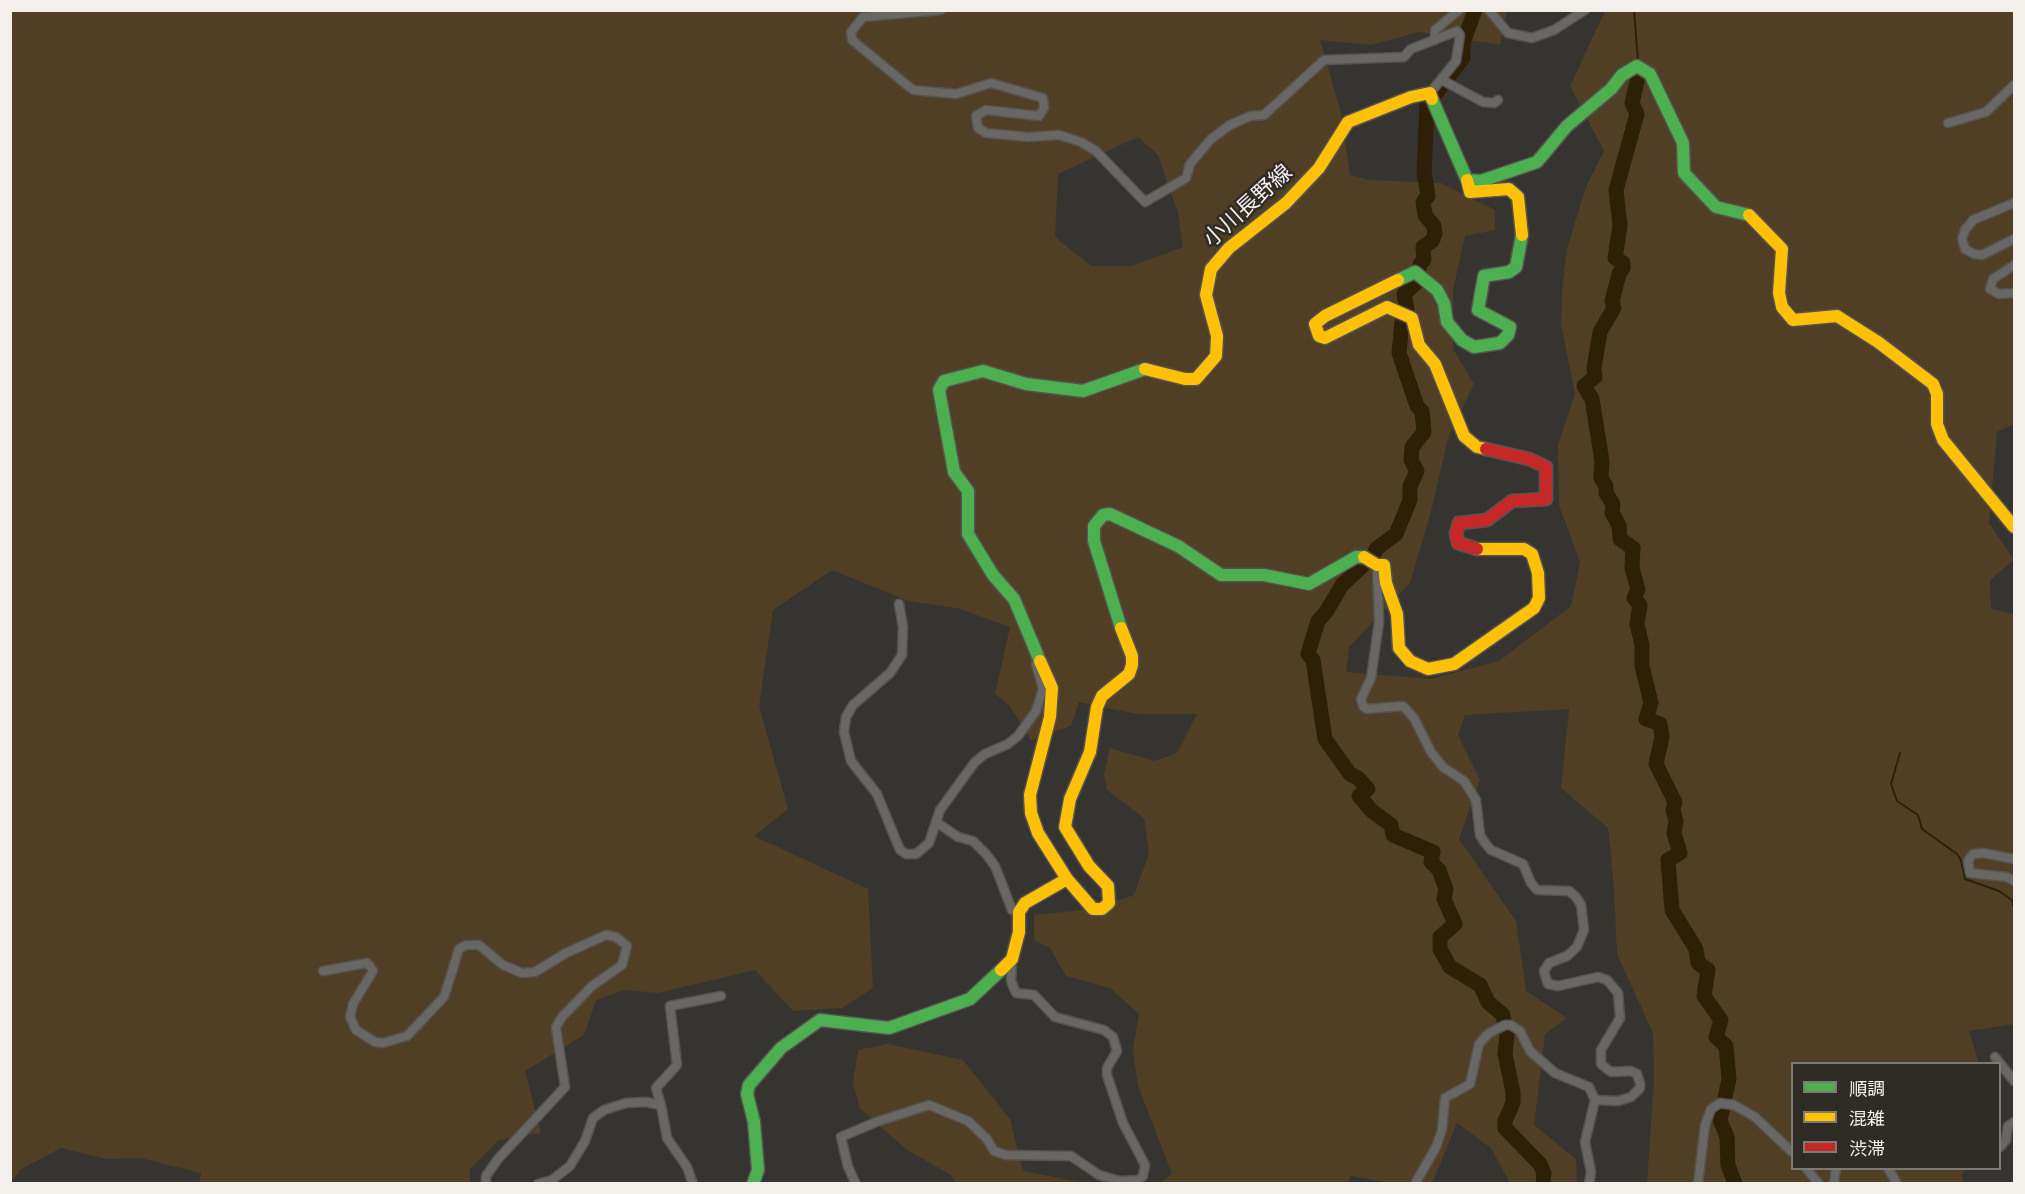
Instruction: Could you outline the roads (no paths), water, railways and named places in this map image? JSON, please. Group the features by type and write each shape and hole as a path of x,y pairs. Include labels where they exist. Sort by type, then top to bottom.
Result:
{"main road":[{"path":"1467,180 1481,181 1537,162 1567,126 1611,89 1622,75 1637,66 1650,74 1683,143 1684,172 1716,207 1753,216 1782,249 1779,293 1782,307 1793,320 1837,316 1878,342 1933,384 1937,394 1937,424 1943,440 2013,523"},
{"path":"1377,565 1387,569 1386,583 1397,614 1399,648 1410,661 1428,669 1454,664 1528,614 1539,598 1538,573 1532,554 1524,549 1478,549 1464,546 1458,543 1456,533 1459,523 1487,520 1512,501 1546,499 1548,484 1546,467 1541,462 1477,447 1464,436 1435,364 1419,345 1412,318 1387,307 1325,338 1319,336 1315,324 1325,316 1415,272 1437,290 1444,303 1447,322 1462,340 1473,347 1500,343 1508,335 1510,327 1478,310 1484,276 1509,272 1516,267 1522,236 1518,197 1509,189 1470,192 1430,93"},
{"name":"小川長野線","path":"1377,565 1369,559 1356,557 1310,584 1264,575 1221,575 1184,550 1119,518 1110,514 1098,519 1093,533 1094,541 1132,665 1129,674 1102,696 1097,707 1090,752 1070,799 1065,827 1089,866 1108,886 1108,903 1102,909 1093,909 1067,879 1038,833 1031,813 1030,795 1044,747 1052,688 1014,599 993,575 968,534 966,519 968,491 954,472 939,390 944,381 983,371 1026,384 1083,391 1146,369 1185,380 1196,379 1216,356 1218,336 1206,295 1210,269 1229,248 1286,203 1319,168 1348,122 1411,97 1430,93"},
{"path":"753,1184 758,1170 754,1122 747,1094 749,1085 781,1048 820,1020 889,1028 970,999 1000,974 1012,959 1020,932 1020,912 1036,895 1067,879"}],"street":[{"path":"941,10 863,17 851,32 852,40 913,90 956,94 991,83 1043,98 1044,108 1039,116 986,110 976,116 978,128 986,133 1028,137 1059,135 1081,142 1096,151 1145,202 1186,178 1190,164 1211,139 1230,125 1250,116 1264,115 1324,60 1404,57 1411,49 1457,31 1460,35 1456,61 1430,93"},
{"path":"1435,40 1435,30 1459,10"},
{"path":"1489,10 1508,33 1515,37 1532,38 1554,30 1585,10"},
{"path":"1442,80 1483,102 1494,103 1498,100"},
{"path":"1948,123 1986,112 2014,85"},
{"path":"2014,202 1973,220 1965,230 1962,239 1965,249 1982,255 2014,239"},
{"path":"2014,265 1993,279 1990,289 1999,294 2014,293"},
{"path":"1377,565 1379,622 1371,678 1361,699 1363,706 1367,709 1403,706 1414,718 1431,752 1443,767 1464,782 1476,800 1480,835 1489,847 1523,864 1531,884 1537,890 1569,891 1581,905 1584,930 1577,947 1568,956 1549,963 1544,971 1548,984 1558,986 1598,977 1607,980 1618,993 1620,1018 1601,1050 1599,1059 1611,1072 1631,1071 1636,1074 1640,1083 1640,1088 1631,1097 1618,1101 1595,1100"},
{"path":"899,604 903,627 902,656 890,673 853,705 846,717 845,743 851,761 877,794 900,850 916,854 929,843 940,810 975,762 1013,740 1036,711 1043,689 1036,664 1040,658"},
{"path":"936,822 958,837 973,841 986,854 995,866 1012,910 1020,912"},
{"path":"2014,860 1983,852 1973,854 1968,861 1970,873 2007,877 2014,881"},
{"path":"323,972 366,963 370,966 373,971 353,1004 350,1017 356,1030 375,1042 383,1043 407,1036 444,997 459,949 466,945 478,945 503,964 522,973 535,972 566,953 606,935 616,937 627,946 622,965 592,986 562,1017 556,1027 566,1087 498,1159 486,1176 486,1184"},
{"path":"855,1184 848,1167 841,1137 876,1122 929,1106 968,1121 987,1139 994,1151 1006,1155 1071,1156 1099,1175 1120,1181 1138,1180 1143,1176 1145,1165 1123,1123 1107,1075 1107,1068 1117,1051 1113,1037 1104,1030 1055,1017 1034,995 1016,993 1011,981 1012,959"},
{"path":"693,1184 687,1167 667,1138 656,1088 677,1065 670,1006 721,996"},
{"path":"1415,1184 1437,1147 1445,1098 1470,1084 1479,1044 1489,1033 1511,1024 1521,1031 1530,1051 1555,1073 1589,1087 1595,1100 1585,1142 1591,1172 1589,1184"},
{"path":"1995,1057 1999,1062"},
{"path":"2001,1065 2014,1082"},
{"path":"538,1184 552,1180 570,1166 580,1152 593,1118 604,1110 626,1103 661,1105"},
{"path":"1698,1184 1705,1125 1711,1109 1720,1103 1734,1106 1755,1117 1791,1151"},
{"path":"2001,1146 2006,1140 2008,1126 2014,1122"},
{"path":"1808,1170 1819,1184"},
{"path":"1889,1170 1897,1184"}],"waterway":[{"path":"1475,10 1463,43 1463,58 1427,105 1424,171 1428,196 1423,202 1425,215 1434,226 1435,234 1432,241 1423,247 1424,260 1420,264 1416,283 1404,294 1407,310 1402,322 1399,353 1417,406 1422,411 1424,432 1412,447 1411,460 1417,471 1410,486 1410,500 1396,534 1376,549 1374,555 1342,585 1318,621 1308,654 1313,660 1325,739 1350,774 1358,778 1368,789 1359,796 1372,811 1391,825 1393,835 1433,852 1431,862 1439,870 1446,889 1444,899 1455,924 1440,937 1440,949 1450,967 1480,985 1488,1002 1503,1015 1507,1035 1505,1054 1513,1092 1513,1103 1505,1121 1505,1128 1540,1164 1544,1173 1543,1184"},
{"path":"1634,10 1638,61"},
{"path":"1638,77 1632,103 1637,114 1616,190 1620,226 1615,258 1623,263 1623,268 1619,274 1612,301 1614,308 1600,332 1594,368 1595,377 1584,386 1592,399 1602,461 1601,478 1613,504 1612,513 1619,525 1620,539 1633,548 1632,568 1638,589 1634,598 1640,605 1637,624 1642,645 1642,666 1651,703 1646,719 1660,724 1662,737 1656,764 1675,802 1674,833 1680,853 1668,860 1672,910 1696,949 1698,963 1708,970 1704,996 1721,1020 1716,1037 1726,1046 1729,1079 1720,1120 1727,1137 1728,1165 1735,1184"},
{"path":"1900,753 1891,784 1897,801 1918,815 1922,829 1957,854 1961,860 1965,879 1999,891 2012,900 2014,908"}]}
